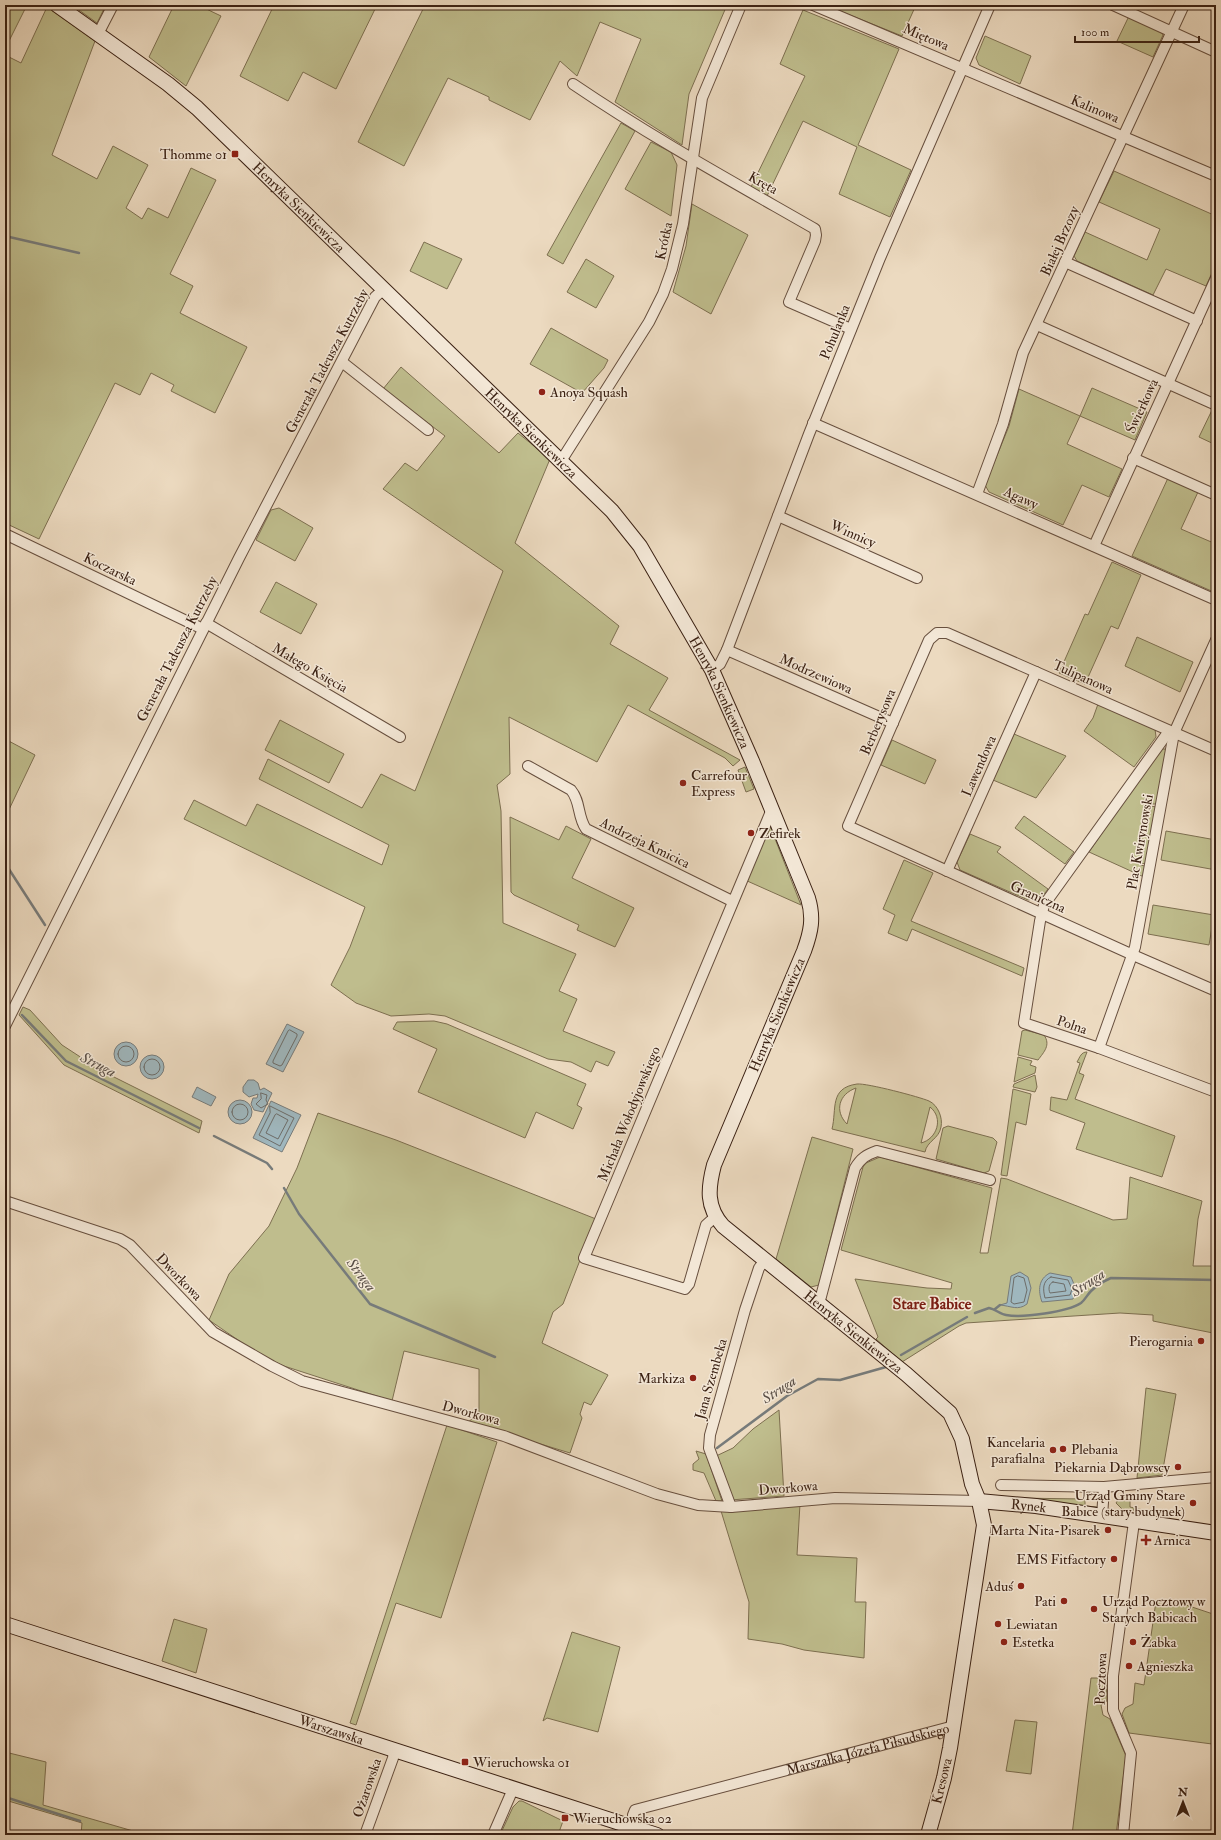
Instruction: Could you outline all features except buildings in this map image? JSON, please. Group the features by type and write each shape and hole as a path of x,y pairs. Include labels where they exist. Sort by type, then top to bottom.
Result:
{"street":[{"name":"Henryka Sienkiewicza","path":"57,5 163,80 197,108 612,511 640,546 712,670 772,809 812,910 812,922 804,951 714,1165 709,1186 715,1217 734,1236 906,1374 950,1413 962,1439 972,1484 979,1501"},
{"path":"98,34 113,5"},
{"name":"Krótka","path":"561,461 649,322 663,294 672,269 683,224 702,98 741,5"},
{"name":"Miętowa","path":"813,5 963,67"},
{"name":"Pohulanka","path":"712,670 720,664 727,650 813,423 851,329 886,244 990,5"},
{"path":"1113,5 1216,52"},
{"name":"Białej Brzozy","path":"977,494 1003,424 1023,353 1184,5"},
{"name":"Kalinowa","path":"963,67 1216,176"},
{"name":"Kręta","path":"573,84 693,160 815,229 815,241 789,302 851,329"},
{"path":"1066,262 1197,321"},
{"name":"Świerkowa","path":"1094,546 1216,278"},
{"name":"Generała Tadeusza Kutrzeby","path":"5,1026 238,558 375,297 384,289"},
{"path":"1037,325 1216,405"},
{"path":"342,362 428,430"},
{"name":"Agawy","path":"813,423 1216,600"},
{"path":"1133,458 1216,495"},
{"name":"Winnicy","path":"778,516 916,578"},
{"name":"Koczarska","path":"5,534 204,626"},
{"name":"Małego Księcia","path":"204,626 400,737"},
{"name":"Tulipanowa","path":"937,632 947,632 1216,751"},
{"name":"Berberysowa","path":"848,826 929,640 937,632"},
{"path":"1171,732 1216,640"},
{"name":"Modrzewiowa","path":"727,650 893,723"},
{"name":"Lawendowa","path":"947,871 1036,672"},
{"name":"Plac Kwirynowski","path":"1042,914 1044,905 1171,732"},
{"name":"Plac Kwirynowski","path":"1099,1048 1132,955 1171,732"},
{"name":"Andrzeja Kmicica","path":"528,766 571,790 575,795 581,822 586,830 732,901"},
{"name":"Michała Wołodyjowskiego","path":"715,1217 706,1225 689,1284 685,1289 584,1258 732,901 772,809"},
{"name":"Graniczna","path":"848,826 1132,955 1216,991"},
{"name":"Polna","path":"1042,914 1024,1023 1099,1048 1216,1092"},
{"path":"819,1304 855,1168 860,1159 877,1151 990,1180"},
{"name":"Dworkowa","path":"5,1201 120,1239 130,1245 213,1332 272,1366 302,1381 504,1436 657,1494 698,1505 731,1507 835,1498 979,1501"},
{"name":"Jana Szembeka","path":"731,1507 709,1448 710,1435 745,1310 759,1268 765,1260"},
{"name":"Rynek","path":"1001,1485 1104,1487 1215,1474"},
{"path":"1102,1517 1104,1487"},
{"name":"Rynek","path":"979,1501 1036,1506 1134,1522 1216,1533"},
{"name":"Marszałka Józefa Piłsudskiego","path":"633,1815 635,1810 954,1726 984,1525 979,1501"},
{"name":"Pocztowa","path":"1123,1835 1131,1753 1113,1710 1113,1676 1134,1522"},
{"name":"Warszawska","path":"5,1624 657,1835"},
{"name":"Kresowa","path":"928,1835 944,1778 954,1726"},
{"name":"Ożarowska","path":"366,1835 393,1758 394,1750"},
{"path":"493,1835 513,1789"}],"shaded area":[{"path":"27,5 5,49 5,6"},
{"path":"72,5 106,5 97,23"},
{"path":"174,5 198,5 221,16 186,86 149,57"},
{"path":"274,5 377,5 336,89 303,72 288,101 240,76"},
{"path":"425,5 727,5 689,94 682,145 615,102 641,39 600,22 577,76 560,61 530,120 489,100 489,97 448,78 404,166 358,142"},
{"path":"837,5 916,5 902,36 835,9"},
{"path":"47,7 95,41 52,155 97,179 113,146 148,165 126,208 142,219 148,208 168,218 191,168 216,180 170,274 193,286 180,313 247,347 215,413 171,391 174,385 151,373 140,395 115,383 39,539 5,523 5,55 21,63"},
{"path":"803,10 899,49 858,145 911,170 890,217 839,194 857,147 803,121 767,196 751,187 805,76 780,64"},
{"path":"1129,16 1160,30 1163,35 1153,57 1117,41"},
{"path":"985,36 1031,56 1020,84 979,65 976,58"},
{"path":"621,123 635,131 563,264 547,255"},
{"path":"651,142 671,152 677,165 671,216 625,189"},
{"path":"1114,171 1216,216 1216,264 1206,286 1166,269 1153,295 1077,261 1074,256 1085,232 1147,260 1160,229 1099,202"},
{"path":"692,204 748,235 711,314 673,292 686,246"},
{"path":"424,242 462,259 447,289 410,271"},
{"path":"586,259 614,276 596,308 567,292"},
{"path":"551,328 608,360 604,368 582,393 530,364"},
{"path":"401,367 499,453 518,433 550,459 515,543 619,626 610,644 668,678 649,710 740,760 733,766 725,758 628,705 597,762 509,717 510,774 497,785 501,811 503,923 576,954 559,991 577,999 563,1031 615,1052 608,1066 596,1061 591,1072 571,1062 548,1059 445,1016 429,1014 391,1016 356,1003 331,985 350,947 365,907 184,819 194,800 246,826 257,804 382,865 389,845 259,779 268,759 362,808 381,774 415,791 503,571 383,489 405,463 417,471 445,436 383,389"},
{"path":"1092,388 1147,412 1135,440 1080,416"},
{"path":"1019,389 1080,416 1067,444 1122,469 1109,497 1082,485 1063,525 989,492 985,485 1009,426"},
{"path":"1213,408 1216,409 1216,445 1199,437"},
{"path":"1168,478 1198,492 1181,529 1216,544 1216,593 1132,556"},
{"path":"279,508 313,528 295,561 256,540 271,510"},
{"path":"1112,562 1141,575 1118,629 1111,626 1085,684 1059,673 1085,614 1088,615"},
{"path":"276,582 317,604 301,634 260,612"},
{"path":"1137,637 1193,662 1180,692 1125,666"},
{"path":"1098,704 1155,729 1156,737 1134,767 1084,731 1093,718"},
{"path":"280,720 344,754 329,783 265,750"},
{"path":"1014,734 1066,756 1036,798 993,780"},
{"path":"5,739 35,755 5,818"},
{"path":"892,740 936,760 925,784 881,765"},
{"path":"1160,749 1165,749 1167,752 1157,804 1151,804 1150,806 1157,807 1146,864 1140,863 1140,865 1145,866 1144,877 1089,852"},
{"path":"745,767 754,789 746,792 738,770"},
{"path":"1024,816 1074,852 1065,864 1015,828"},
{"path":"510,817 559,840 566,826 591,839 572,878 634,908 615,947 577,930 579,925 514,895 511,892"},
{"path":"770,826 801,905 745,880"},
{"path":"1166,831 1216,840 1216,870 1161,860"},
{"path":"970,834 1001,847 997,852 1048,889 1042,897 1028,900 960,870 957,862"},
{"path":"904,860 933,873 911,921 1024,968 1022,976 912,929 907,941 888,933 895,915 883,909"},
{"path":"1153,905 1214,915 1209,945 1148,934"},
{"path":"23,1007 30,1010 62,1045 85,1060 84,1062 202,1121 199,1133 64,1065 19,1015"},
{"path":"434,1021 447,1024 586,1084 577,1105 582,1108 573,1129 536,1112 525,1138 418,1092 437,1049 393,1029 397,1022"},
{"path":"1025,1030 1044,1035 1046,1039 1046,1048 1038,1060 1018,1055 1022,1031"},
{"path":"1087,1052 1079,1073 1084,1075 1075,1099 1175,1136 1162,1177 1076,1149 1085,1123 1050,1110 1051,1097 1067,1100 1080,1063 1077,1062 1082,1054"},
{"path":"1018,1057 1032,1061 1030,1065 1036,1067 1035,1073 1014,1082"},
{"path":"1035,1075 1037,1087 1035,1092 1013,1087 1014,1084"},
{"path":"863,1084 929,1101 935,1105 939,1112 941,1120 940,1131 928,1145 925,1152 832,1129 836,1100 842,1090 848,1086","holes":["856,1088 847,1124 841,1114 840,1103 846,1094","930,1107 937,1117 937,1128 935,1133 927,1141 921,1143"]},
{"path":"1013,1089 1031,1094 1026,1125 1016,1122 1007,1176 1001,1175"},
{"path":"318,1113 396,1140 596,1219 563,1304 553,1312 542,1343 608,1375 591,1405 584,1402 580,1414 582,1418 570,1453 468,1422 479,1414 479,1369 404,1351 392,1401 284,1366 261,1356 209,1320 229,1274 269,1226 297,1168"},
{"path":"948,1126 993,1138 997,1142 989,1171 984,1173 936,1159 943,1128"},
{"path":"812,1137 853,1149 819,1285 811,1287 776,1259"},
{"path":"880,1157 992,1188 980,1253 988,1253 1001,1178 1113,1220 1127,1219 1130,1177 1202,1201 1198,1219 1193,1266 1216,1266 1216,1330 1214,1329 1213,1333 1153,1321 1153,1315 1120,1313 966,1323 902,1362 876,1339 878,1337 855,1279 927,1288 951,1289 952,1283 841,1250 863,1167 866,1163"},
{"path":"1146,1388 1176,1394 1162,1475 1137,1478"},
{"path":"779,1410 784,1496 730,1500 714,1457 733,1448 753,1429"},
{"path":"447,1425 497,1442 441,1618 396,1603 356,1725 350,1723"},
{"path":"696,1451 706,1454 722,1501 716,1501 704,1473 693,1470 693,1464 699,1459"},
{"path":"1130,1495 1130,1507 1143,1510 1123,1510 1116,1503 1118,1500"},
{"path":"1013,1498 1085,1499 1085,1506 1097,1507 1096,1509"},
{"path":"800,1504 797,1555 857,1558 855,1602 866,1602 864,1658 804,1650 782,1644 748,1639 749,1602 721,1511"},
{"path":"1156,1601 1186,1605 1216,1615 1216,1731 1212,1728 1212,1744 1129,1733 1122,1714 1125,1708 1133,1704 1135,1683 1144,1685"},
{"path":"174,1619 207,1629 196,1673 162,1661"},
{"path":"572,1632 620,1647 598,1732 547,1718 543,1721"},
{"path":"1091,1678 1106,1678 1107,1699 1106,1702 1101,1705 1103,1715 1110,1719 1126,1756 1116,1835 1072,1835"},
{"path":"1015,1720 1037,1722 1031,1774 1006,1771"},
{"path":"5,1752 46,1762 43,1805 147,1835 81,1835 82,1823 5,1800"},
{"path":"519,1801 522,1801 563,1821 558,1835 500,1835 513,1807"}],"water":[{"path":"287,1024 304,1032 283,1072 266,1064"},
{"path":"126,1042 135,1045 138,1054 135,1063 126,1066 117,1063 114,1054 117,1045"},
{"path":"152,1055 161,1058 164,1067 161,1076 152,1079 143,1076 140,1067 143,1058"},
{"path":"248,1080 254,1080 258,1083 260,1090 264,1088 272,1093 263,1112 254,1110 251,1104 253,1098 257,1098 258,1094 249,1097 243,1092 243,1087"},
{"path":"197,1087 216,1097 211,1106 192,1097"},
{"path":"240,1100 249,1103 252,1112 249,1121 240,1124 231,1121 228,1112 231,1103"},
{"path":"271,1101 301,1115 282,1152 253,1138"},
{"path":"1020,1272 1028,1277 1031,1288 1027,1304 1017,1308 1000,1305 1007,1303 1011,1276"},
{"path":"1050,1273 1071,1277 1076,1289 1073,1299 1042,1302 1040,1294 1041,1282"}],"waterway":[{"path":"5,236 79,253"},
{"name":"Struga","path":"5,863 45,925"},
{"name":"Struga","path":"22,1015 66,1061 199,1128"},
{"name":"Struga","path":"214,1136 267,1163 272,1169"},
{"name":"Struga","path":"284,1188 299,1214 370,1304 495,1357"},
{"name":"Struga","path":"975,1313 989,1308 1002,1314 1014,1316 1056,1312 1081,1303 1096,1287 1111,1278 1216,1280"},
{"path":"995,1309 1000,1305"},
{"name":"Struga","path":"901,1355 967,1317"},
{"name":"Struga","path":"717,1448 787,1396 818,1379 840,1380 886,1367"},
{"path":"5,1797 80,1821"}],"place":[{"name":"Thomme 01","path":"235,154"},
{"name":"Anoya Squash","path":"542,392"},
{"name":"Carrefour Express","path":"683,783"},
{"name":"Zefirek","path":"751,833"},
{"name":"Pierogarnia","path":"1201,1341"},
{"name":"Markiza","path":"693,1378"},
{"name":"Plebania","path":"1063,1449"},
{"name":"Kancelaria parafialna","path":"1053,1450"},
{"name":"Piekarnia Dąbrowscy","path":"1178,1467"},
{"name":"Urząd Gminy Stare Babice (stary budynek)","path":"1193,1503"},
{"name":"Marta Nita-Pisarek","path":"1108,1530"},
{"name":"Arnica","path":"1146,1540"},
{"name":"EMS Fitfactory","path":"1114,1559"},
{"name":"Aduś","path":"1021,1586"},
{"name":"Pati","path":"1064,1601"},
{"name":"Urząd Pocztowy w Starych Babicach","path":"1094,1609"},
{"name":"Lewiatan","path":"998,1624"},
{"name":"Estetka","path":"1004,1642"},
{"name":"Żabka","path":"1133,1642"},
{"name":"Agnieszka","path":"1129,1666"},
{"name":"Wieruchowska 01","path":"465,1762"},
{"name":"Wieruchowska 02","path":"565,1818"}],"district":[{"name":"Stare Babice","path":"932,1304"}]}
